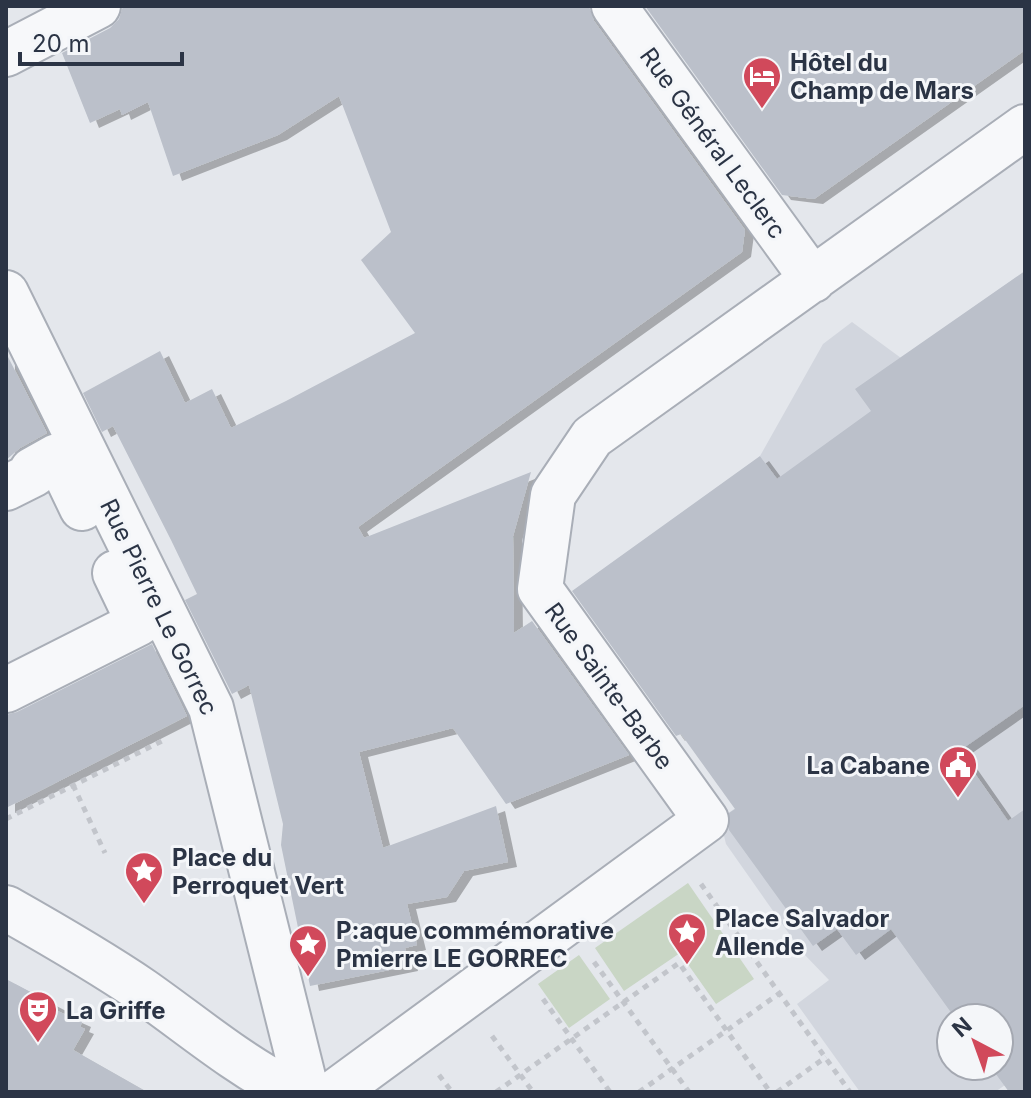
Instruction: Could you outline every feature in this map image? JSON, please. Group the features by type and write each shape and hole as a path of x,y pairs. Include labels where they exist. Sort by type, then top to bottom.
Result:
{"street":[{"path":"6,54 98,6"},
{"name":"Rue Général Leclerc","path":"614,6 813,280"},
{"name":"Rue Sainte-Barbe","path":"308,1088 462,997 706,820 540,589 553,495 592,437 1025,127"},
{"name":"Rue Pierre Le Gorrec","path":"6,293 211,708 308,1088"},
{"path":"6,488 34,474 32,470 57,456 139,623 6,690"},
{"path":"6,908 138,988 252,1071 308,1088"}],"path":[{"path":"6,819 169,738"},
{"path":"73,785 105,853"},
{"path":"672,845 850,1092"},
{"path":"565,923 689,1092"},
{"path":"513,960 610,1092"},
{"path":"496,1092 679,963 770,1092"},
{"path":"639,1092 780,993"},
{"path":"462,997 533,1092"},
{"path":"777,1092 826,1057"}],"shaded area":[{"path":"1025,271 1025,1071 1015,1078 1015,1002 935,1002 935,1082 1009,1082 995,1092 860,1092 797,1004 829,980 802,952 726,844 720,819 835,738 931,861 1001,810 884,647 893,640 760,456 823,344 852,322 901,358"}],"green space":[{"path":"688,883 754,979 716,1004 680,953 624,991 595,948"},
{"path":"579,955 610,999 569,1028 538,984"}],"building":[{"path":"123,6 589,6 594,21 745,230 742,252 358,527 364,538 531,472 513,536 514,633 532,621 629,755 506,804 453,728 359,752 383,848 496,806 508,862 464,871 447,897 407,904 417,945 405,948 409,966 310,986 281,845 283,824 249,685 232,694 185,600 197,594 171,540 113,426 102,432 83,393 160,351 185,403 212,389 231,428 286,401 415,333 361,260 391,232 339,96 278,135 173,176 148,102 122,115 120,109 90,123 62,53 110,28 119,19"},
{"path":"645,6 1025,6 1025,50 814,199 782,195"},
{"path":"1025,271 1025,705 959,751 1008,821 1025,809 1025,1092 1009,1092 1002,1082 1015,1082 1015,1002 943,1002 891,929 856,955 837,929 813,946 729,830 729,813 735,809 681,734 676,736 572,591 760,456 777,479 871,411 855,389"},
{"path":"6,353 47,433 6,460"},
{"path":"152,644 187,716 6,808 6,715"},
{"name":"La Griffe","path":"6,979 57,1006 55,1010 82,1022 80,1027 85,1029 73,1050 147,1092 6,1092"}],"place":[{"name":"Hôtel du Champ de Mars","path":"762,110"},
{"name":"La Cabane","path":"958,799"},
{"name":"Place du Perroquet Vert","path":"144,905"},
{"name":"Place Salvador Allende","path":"687,966"},
{"name":"P:aque commémorative Pmierre LE GORREC","path":"308,978"},
{"name":"La Griffe","path":"38,1044"}]}
